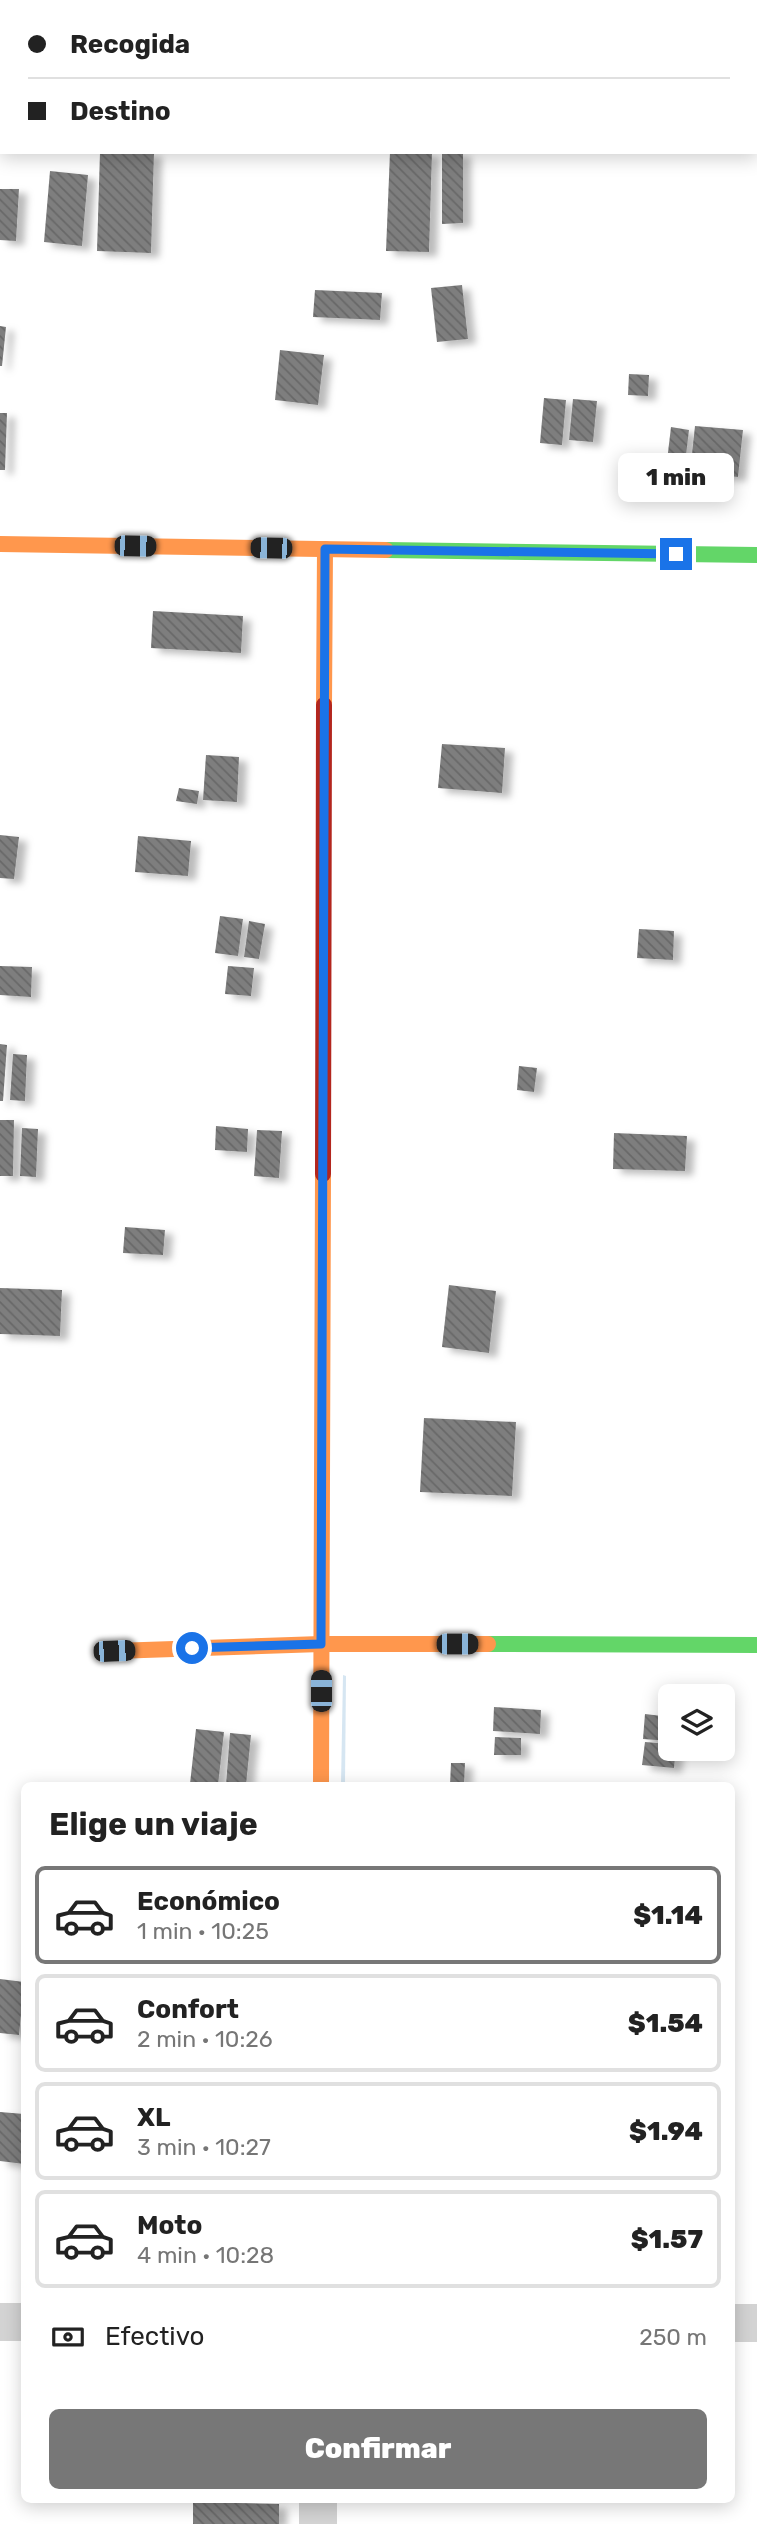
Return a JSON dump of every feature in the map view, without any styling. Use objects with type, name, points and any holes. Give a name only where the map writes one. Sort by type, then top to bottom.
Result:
[{"type":"street","points":[[0,544],[757,555]]},
{"type":"street","points":[[321,1782],[325,549]]},
{"type":"street","points":[[114,1651],[321,1644],[757,1645]]},
{"type":"street","points":[[0,2322],[21,2322]]},
{"type":"street","points":[[735,2323],[757,2323]]},
{"type":"street","points":[[318,2503],[318,2524]]},
{"type":"water","points":[[343,1675],[346,1676],[345,1782],[341,1782]]},
{"type":"building","points":[[100,154],[154,154],[151,253],[97,251]]},
{"type":"building","points":[[390,154],[432,154],[429,252],[386,251]]},
{"type":"building","points":[[442,154],[463,154],[463,223],[442,224]]},
{"type":"building","points":[[50,171],[88,175],[82,246],[44,242]]},
{"type":"building","points":[[0,189],[19,189],[16,241],[0,240]]},
{"type":"building","points":[[462,285],[468,339],[437,342],[431,288]]},
{"type":"building","points":[[315,290],[382,293],[380,320],[313,317]]},
{"type":"building","points":[[0,326],[6,327],[2,366],[0,366]]},
{"type":"building","points":[[280,350],[324,355],[318,405],[275,400]]},
{"type":"building","points":[[629,374],[649,375],[648,396],[628,395]]},
{"type":"building","points":[[544,398],[566,400],[562,445],[540,443]]},
{"type":"building","points":[[573,399],[597,401],[593,442],[569,440]]},
{"type":"building","points":[[0,413],[7,413],[5,470],[0,470]]},
{"type":"building","points":[[695,426],[743,430],[738,477],[690,472]]},
{"type":"building","points":[[671,427],[689,430],[685,464],[667,461]]},
{"type":"building","points":[[153,611],[243,616],[241,653],[151,648]]},
{"type":"building","points":[[442,744],[505,748],[502,793],[438,788]]},
{"type":"building","points":[[206,755],[239,757],[237,802],[203,800]]},
{"type":"building","points":[[179,788],[199,791],[197,804],[176,801]]},
{"type":"building","points":[[0,835],[19,837],[14,879],[0,878]]},
{"type":"building","points":[[138,836],[191,841],[188,876],[135,872]]},
{"type":"building","points":[[220,916],[243,919],[238,956],[215,953]]},
{"type":"building","points":[[249,921],[265,924],[259,959],[244,957]]},
{"type":"building","points":[[639,929],[674,931],[673,960],[637,958]]},
{"type":"building","points":[[0,966],[32,967],[31,997],[0,995]]},
{"type":"building","points":[[228,966],[254,968],[251,996],[225,994]]},
{"type":"building","points":[[0,1044],[7,1045],[3,1101],[0,1101]]},
{"type":"building","points":[[13,1054],[27,1055],[25,1101],[10,1100]]},
{"type":"building","points":[[519,1066],[537,1068],[534,1092],[517,1090]]},
{"type":"building","points":[[0,1120],[14,1120],[13,1176],[0,1176]]},
{"type":"building","points":[[216,1126],[248,1129],[247,1152],[215,1150]]},
{"type":"building","points":[[22,1128],[38,1129],[36,1177],[20,1176]]},
{"type":"building","points":[[257,1130],[282,1131],[279,1178],[254,1176]]},
{"type":"building","points":[[614,1133],[687,1136],[685,1171],[613,1169]]},
{"type":"building","points":[[125,1227],[165,1230],[163,1255],[123,1253]]},
{"type":"building","points":[[449,1285],[496,1291],[489,1353],[442,1347]]},
{"type":"building","points":[[0,1288],[62,1290],[60,1336],[0,1334]]},
{"type":"building","points":[[424,1418],[516,1422],[512,1496],[420,1492]]},
{"type":"building","points":[[494,1707],[541,1710],[540,1734],[493,1731]]},
{"type":"building","points":[[645,1714],[658,1716],[658,1740],[643,1739]]},
{"type":"building","points":[[196,1729],[224,1732],[218,1782],[190,1782]]},
{"type":"building","points":[[230,1733],[251,1735],[246,1782],[226,1782]]},
{"type":"building","points":[[495,1737],[521,1738],[521,1755],[494,1755]]},
{"type":"building","points":[[645,1742],[658,1743],[658,1761],[675,1761],[674,1768],[642,1765]]},
{"type":"building","points":[[451,1763],[465,1763],[464,1782],[450,1782]]},
{"type":"building","points":[[0,1979],[21,1982],[19,2035],[0,2033]]},
{"type":"building","points":[[0,2112],[21,2114],[21,2164],[0,2161]]},
{"type":"building","points":[[193,2503],[279,2504],[279,2524],[193,2524]]},
{"type":"traffic: fast","points":[[386,550],[757,555]]},
{"type":"traffic: fast","points":[[488,1644],[757,1645]]},
{"type":"traffic: slow","points":[[0,544],[386,550]]},
{"type":"traffic: slow","points":[[324,705],[325,549]]},
{"type":"traffic: slow","points":[[321,1782],[323,1174]]},
{"type":"traffic: slow","points":[[114,1651],[321,1644],[488,1644]]},
{"type":"traffic: jam","points":[[323,1174],[324,705]]},
{"type":"route","points":[[192,1648],[321,1644],[325,549],[676,554]]}]
